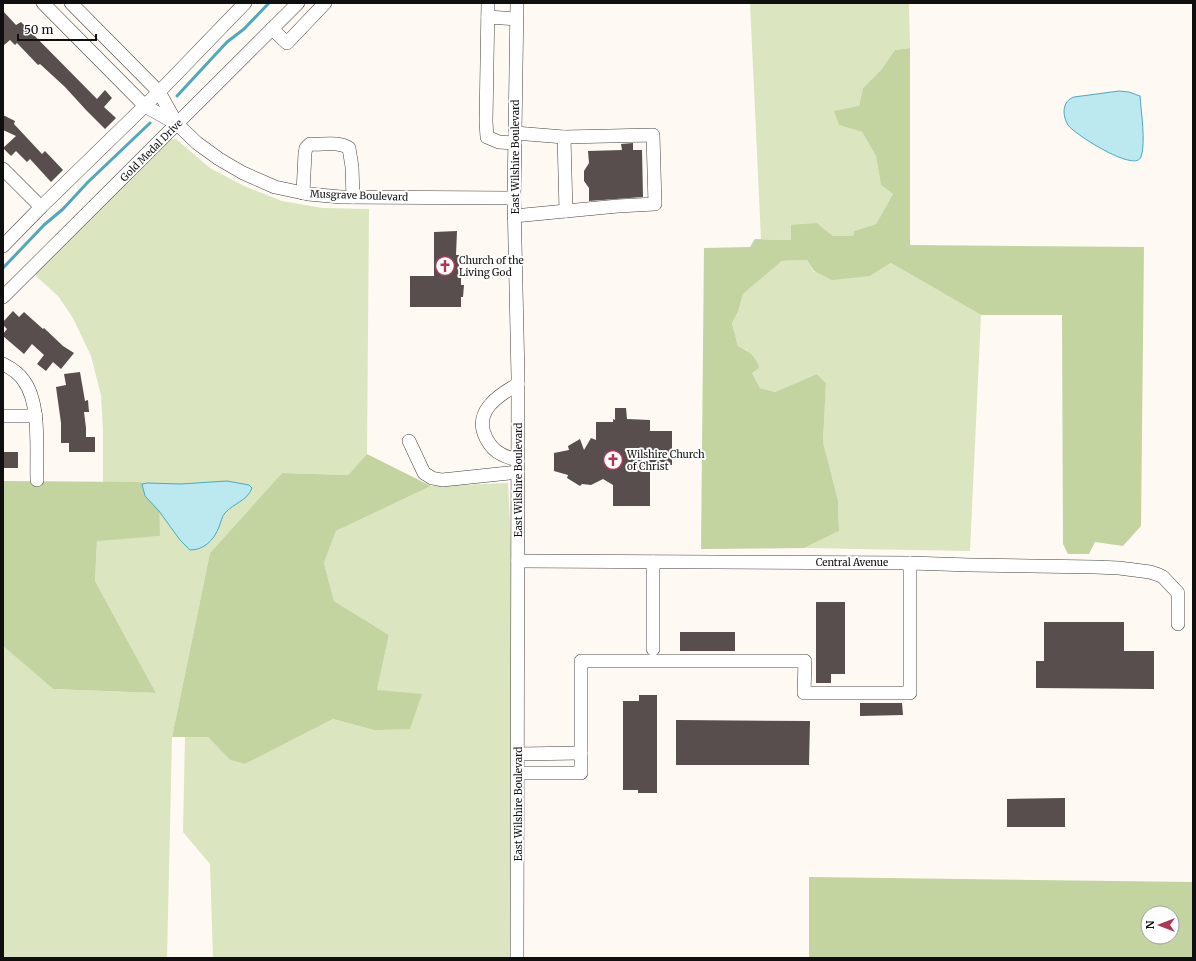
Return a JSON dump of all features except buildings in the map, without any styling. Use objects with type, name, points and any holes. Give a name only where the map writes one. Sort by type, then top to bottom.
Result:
[{"type":"street","name":"Musgrave Boulevard","points":[[43,3],[145,106],[177,124],[197,143],[219,159],[243,173],[275,187],[303,193],[353,197],[514,198]]},
{"type":"street","name":"Musgrave Boulevard","points":[[70,3],[159,92],[177,124]]},
{"type":"street","points":[[3,246],[159,92],[245,3]]},
{"type":"street","name":"Gold Medal Drive","points":[[3,297],[298,3]]},
{"type":"street","points":[[272,29],[287,43],[325,3]]},
{"type":"street","points":[[488,3],[487,137],[499,142],[515,138],[653,135],[655,204],[514,216]]},
{"type":"street","name":"East Wilshire Boulevard","points":[[517,3],[514,198],[518,384],[517,958]]},
{"type":"street","points":[[488,17],[516,19]]},
{"type":"street","points":[[564,137],[566,211]]},
{"type":"street","points":[[303,193],[306,148],[310,144],[334,144],[345,145],[349,148],[352,167],[353,197]]},
{"type":"street","points":[[3,169],[41,207]]},
{"type":"street","points":[[3,364],[14,370],[24,380],[30,391],[36,416],[37,480]]},
{"type":"street","points":[[518,384],[502,393],[484,413],[483,433],[488,443],[500,454],[518,466]]},
{"type":"street","points":[[3,416],[36,416]]},
{"type":"street","points":[[409,441],[424,473],[432,478],[442,480],[518,466]]},
{"type":"street","name":"Central Avenue","points":[[518,561],[910,563],[1119,568],[1150,572],[1163,577],[1178,593],[1178,624]]},
{"type":"street","points":[[653,562],[653,649]]},
{"type":"street","points":[[518,773],[581,773],[581,661],[805,661],[804,693],[910,693],[910,563]]},
{"type":"street","points":[[518,754],[581,753]]},
{"type":"green space","points":[[750,3],[909,3],[910,48],[895,50],[881,70],[863,88],[859,106],[839,125],[862,132],[876,156],[881,185],[893,194],[876,224],[854,231],[853,236],[833,236],[817,223],[791,240],[761,239]]},
{"type":"green space","points":[[910,48],[910,245],[1144,247],[1141,526],[1123,546],[1095,542],[1089,554],[1068,554],[1063,544],[1062,315],[981,315],[891,263],[870,276],[832,280],[814,271],[807,260],[782,261],[743,294],[738,312],[732,323],[738,346],[752,355],[758,364],[759,368],[752,373],[760,388],[775,392],[817,374],[826,383],[823,442],[838,500],[839,531],[804,548],[701,549],[704,248],[750,247],[755,239],[791,240],[791,225],[817,223],[833,236],[853,236],[854,231],[876,224],[893,194],[881,185],[876,156],[862,132],[839,125],[834,111],[859,106],[863,88],[881,70],[895,50]]},
{"type":"green space","points":[[176,139],[210,168],[244,186],[282,201],[322,208],[369,209],[367,454],[348,475],[282,473],[210,553],[172,737],[167,958],[3,958],[3,646],[53,689],[156,693],[95,581],[97,540],[160,536],[141,482],[103,482],[101,395],[91,356],[73,318],[58,296],[37,277],[35,273],[167,140]]},
{"type":"green space","points":[[807,260],[814,272],[870,276],[891,263],[981,315],[970,551],[804,548],[839,531],[838,500],[823,442],[826,383],[817,374],[775,392],[760,388],[752,373],[747,350],[738,346],[732,323],[738,312],[743,294],[782,261]]},
{"type":"green space","points":[[367,454],[431,486],[336,531],[324,563],[334,601],[389,635],[377,690],[422,694],[410,729],[374,730],[333,719],[245,764],[230,760],[208,737],[172,737],[210,553],[282,473],[348,475]]},
{"type":"green space","points":[[3,481],[141,482],[159,499],[160,536],[97,541],[95,581],[156,693],[53,689],[3,646]]},
{"type":"green space","points":[[508,483],[512,562],[511,958],[213,958],[210,864],[183,832],[185,737],[208,737],[230,760],[245,764],[333,719],[374,730],[377,690],[389,635],[334,601],[324,563],[336,531],[431,486]]},
{"type":"green space","points":[[809,877],[1193,882],[1193,958],[809,958]]},
{"type":"water","points":[[1119,91],[1129,92],[1140,96],[1143,144],[1141,157],[1136,161],[1117,156],[1081,136],[1068,125],[1064,113],[1065,105],[1074,97]]},
{"type":"water","points":[[227,481],[249,485],[252,488],[244,499],[224,514],[217,532],[211,540],[204,546],[195,550],[190,550],[180,540],[159,511],[145,496],[142,484],[181,484]]},
{"type":"waterway","points":[[177,96],[227,42],[244,29],[269,3]]},
{"type":"waterway","points":[[3,268],[44,225],[63,209],[88,182],[150,123]]},
{"type":"place","name":"Church of the Living God","points":[[445,266]]},
{"type":"place","name":"Wilshire Church of Christ","points":[[613,460]]}]
